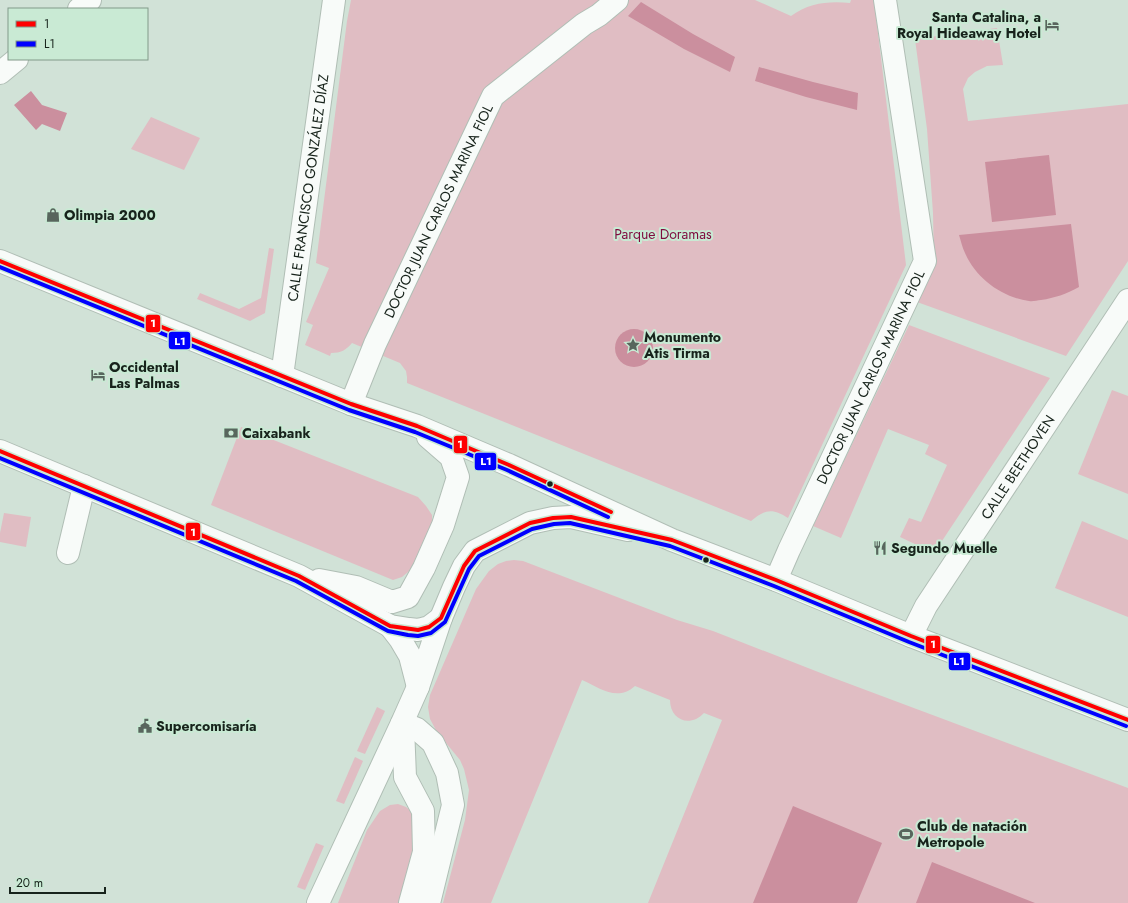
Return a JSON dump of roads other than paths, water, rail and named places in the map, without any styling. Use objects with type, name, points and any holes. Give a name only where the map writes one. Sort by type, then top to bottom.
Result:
[{"type":"street","points":[[80,8],[90,0]]},
{"type":"street","name":"CALLE FRANCISCO GONZÁLEZ DÍAZ","points":[[282,376],[334,0]]},
{"type":"street","name":"DOCTOR JUAN CARLOS MARINA FIOL","points":[[351,404],[375,344],[493,96],[584,24],[599,15],[617,0]]},
{"type":"street","name":"DOCTOR JUAN CARLOS MARINA FIOL","points":[[776,580],[925,261],[886,0]]},
{"type":"street","points":[[0,73],[16,60]]},
{"type":"street","points":[[0,261],[351,404],[417,426],[509,465],[672,540],[776,580],[911,636],[1128,720]]},
{"type":"street","name":"CALLE BEETHOVEN","points":[[911,636],[926,606],[1128,300]]},
{"type":"street","points":[[299,576],[356,587],[392,602],[408,598],[424,568],[443,525],[458,477],[451,457],[417,426]]},
{"type":"street","points":[[0,451],[299,576],[390,626],[408,630],[418,630],[429,626],[441,618]]},
{"type":"street","points":[[68,554],[84,486]]},
{"type":"street","points":[[318,903],[402,723],[418,686],[441,618],[464,566],[475,551],[530,522],[553,518],[571,517],[672,540]]},
{"type":"street","points":[[390,626],[410,656],[418,686]]},
{"type":"street","points":[[402,723],[405,777],[423,811],[424,852],[410,903]]},
{"type":"street","points":[[402,723],[417,729],[433,743],[447,773],[453,805],[428,903]]},
{"type":"place","name":"Santa Catalina, a Royal Hideaway Hotel","points":[[1052,25]]},
{"type":"place","name":"Olimpia 2000","points":[[53,215]]},
{"type":"place","name":"Monumento Atis Tirma","points":[[633,345]]},
{"type":"place","name":"Occidental Las Palmas","points":[[98,375]]},
{"type":"place","name":"Caixabank","points":[[231,433]]},
{"type":"place","name":"Segundo Muelle","points":[[880,548]]},
{"type":"place","name":"Supercomisaría","points":[[145,726]]},
{"type":"place","name":"Club de natación Metropole","points":[[906,834]]},
{"type":"park label","name":"Parque Doramas","points":[[663,234]]}]
